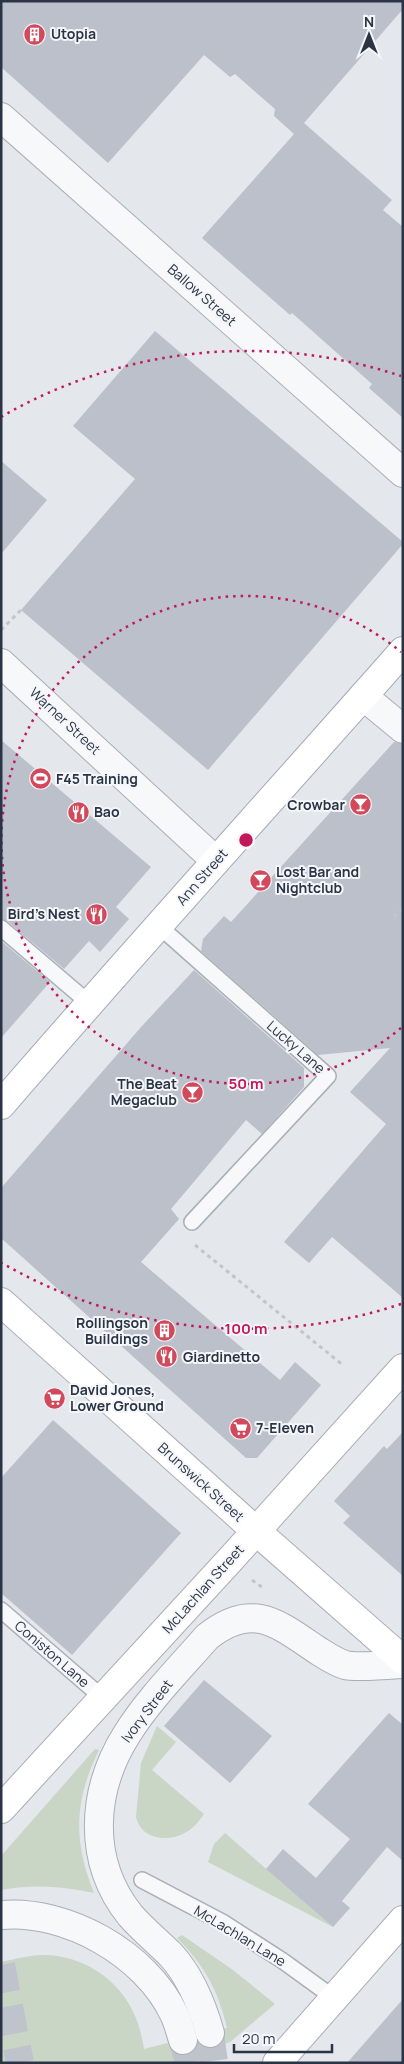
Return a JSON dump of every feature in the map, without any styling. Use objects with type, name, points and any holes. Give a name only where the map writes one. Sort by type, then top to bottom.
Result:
[{"type":"main road","name":"Ann Street","points":[[1,1105],[89,1003],[403,651]]},
{"type":"main road","name":"Brunswick Street","points":[[1,1302],[403,1660]]},
{"type":"main road","name":"McLachlan Street","points":[[1,1809],[403,1368]]},
{"type":"main road","points":[[277,2063],[403,1920]]},
{"type":"street","name":"Ballow Street","points":[[1,118],[403,473]]},
{"type":"street","name":"Warner Street","points":[[5,673],[216,861]]},
{"type":"street","points":[[363,696],[403,728]]},
{"type":"street","name":"Ivory Street","points":[[210,2033],[199,2001],[186,1976],[173,1957],[132,1918],[120,1902],[110,1885],[103,1864],[98,1842],[105,1784],[115,1757],[127,1734],[143,1712],[207,1637],[220,1627],[234,1621],[250,1618],[280,1625],[327,1656],[345,1665],[403,1664]]},
{"type":"street","points":[[1,1915],[33,1915],[53,1919],[99,1938],[121,1953],[144,1974],[159,1992],[174,2014],[183,2040]]},
{"type":"lane","name":"Lucky Lane","points":[[159,926],[328,1076],[192,1222]]},
{"type":"lane","points":[[1,928],[89,1003]]},
{"type":"lane","name":"Coniston Lane","points":[[1,1610],[104,1698]]},
{"type":"lane","name":"McLachlan Lane","points":[[142,1880],[224,1923],[283,1961],[334,1998]]},
{"type":"path","points":[[1,630],[21,610]]},
{"type":"path","points":[[394,917],[403,908]]},
{"type":"path","points":[[192,1222],[183,1236],[344,1366]]},
{"type":"path","points":[[250,1578],[266,1590]]},
{"type":"green space","points":[[157,1726],[176,1742],[152,1770],[204,1814],[191,1829],[176,1837],[159,1838],[151,1835],[139,1825],[136,1817],[141,1763]]},
{"type":"green space","points":[[95,1749],[99,1750],[85,1787],[79,1821],[82,1856],[94,1893],[48,1887],[1,1890],[1,1856]]},
{"type":"green space","points":[[225,1833],[333,1927],[208,1862],[214,1844]]},
{"type":"green space","points":[[182,1935],[233,1970],[275,2004],[230,2042],[218,2046],[203,2063],[1,2063],[1,1962],[27,1956],[58,1956],[72,1959],[110,1980],[120,1991],[135,2016],[140,2028],[144,2049],[227,2028],[215,1990],[209,1979],[187,1948],[177,1938]]},
{"type":"building","points":[[1,1],[403,1],[403,9],[304,123],[392,200],[383,210],[403,227],[403,418],[369,388],[372,384],[292,313],[290,315],[202,238],[294,134],[274,116],[275,109],[235,74],[230,77],[204,55],[108,163],[1,67]]},
{"type":"building","points":[[155,331],[403,542],[208,770],[21,610],[135,479],[73,426]]},
{"type":"building","points":[[1,461],[47,500],[1,554]]},
{"type":"building","points":[[1,740],[151,867],[116,907],[129,919],[100,952],[89,941],[64,969],[7,921],[1,919]]},
{"type":"building","points":[[394,742],[403,744],[403,1298],[332,1237],[309,1263],[284,1242],[386,1124],[350,1092],[390,1048],[318,1055],[201,951],[203,939],[224,916],[231,922]]},
{"type":"building","points":[[1,941],[50,982],[1,1038]]},
{"type":"building","points":[[194,970],[304,1068],[304,1087],[262,1134],[246,1120],[171,1209],[179,1219],[141,1262],[280,1380],[295,1362],[321,1385],[257,1458],[246,1458],[1,1238],[1,1188],[142,1026]]},
{"type":"building","points":[[53,1420],[181,1533],[72,1655],[1,1593],[1,1478]]},
{"type":"building","points":[[403,1432],[403,1576],[343,1523],[350,1516],[334,1501],[384,1446],[387,1449]]},
{"type":"building","points":[[204,1680],[272,1736],[230,1783],[164,1726]]},
{"type":"building","points":[[389,1713],[403,1725],[403,1861],[387,1847],[342,1901],[350,1908],[333,1927],[266,1869],[283,1849],[316,1878],[350,1839],[308,1804]]},
{"type":"building","points":[[403,1999],[403,2063],[347,2063]]},
{"type":"tunnel","points":[[1,1965],[20,2063]]},
{"type":"tunnel","points":[[210,2033],[214,2063]]},
{"type":"tunnel","points":[[183,2040],[189,2063]]},
{"type":"place","name":"Utopia","points":[[35,34]]},
{"type":"place","name":"F45 Training","points":[[40,779]]},
{"type":"place","name":"Crowbar","points":[[361,805]]},
{"type":"place","name":"Bao","points":[[78,812]]},
{"type":"place","name":"Lost Bar and Nightclub","points":[[260,880]]},
{"type":"place","name":"Bird's Nest","points":[[96,914]]},
{"type":"place","name":"The Beat Megaclub","points":[[193,1092]]},
{"type":"place","name":"Rollingson Buildings","points":[[164,1331]]},
{"type":"place","name":"Giardinetto","points":[[167,1357]]},
{"type":"place","name":"David Jones, Lower Ground","points":[[54,1398]]},
{"type":"place","name":"7-Eleven","points":[[240,1428]]}]
